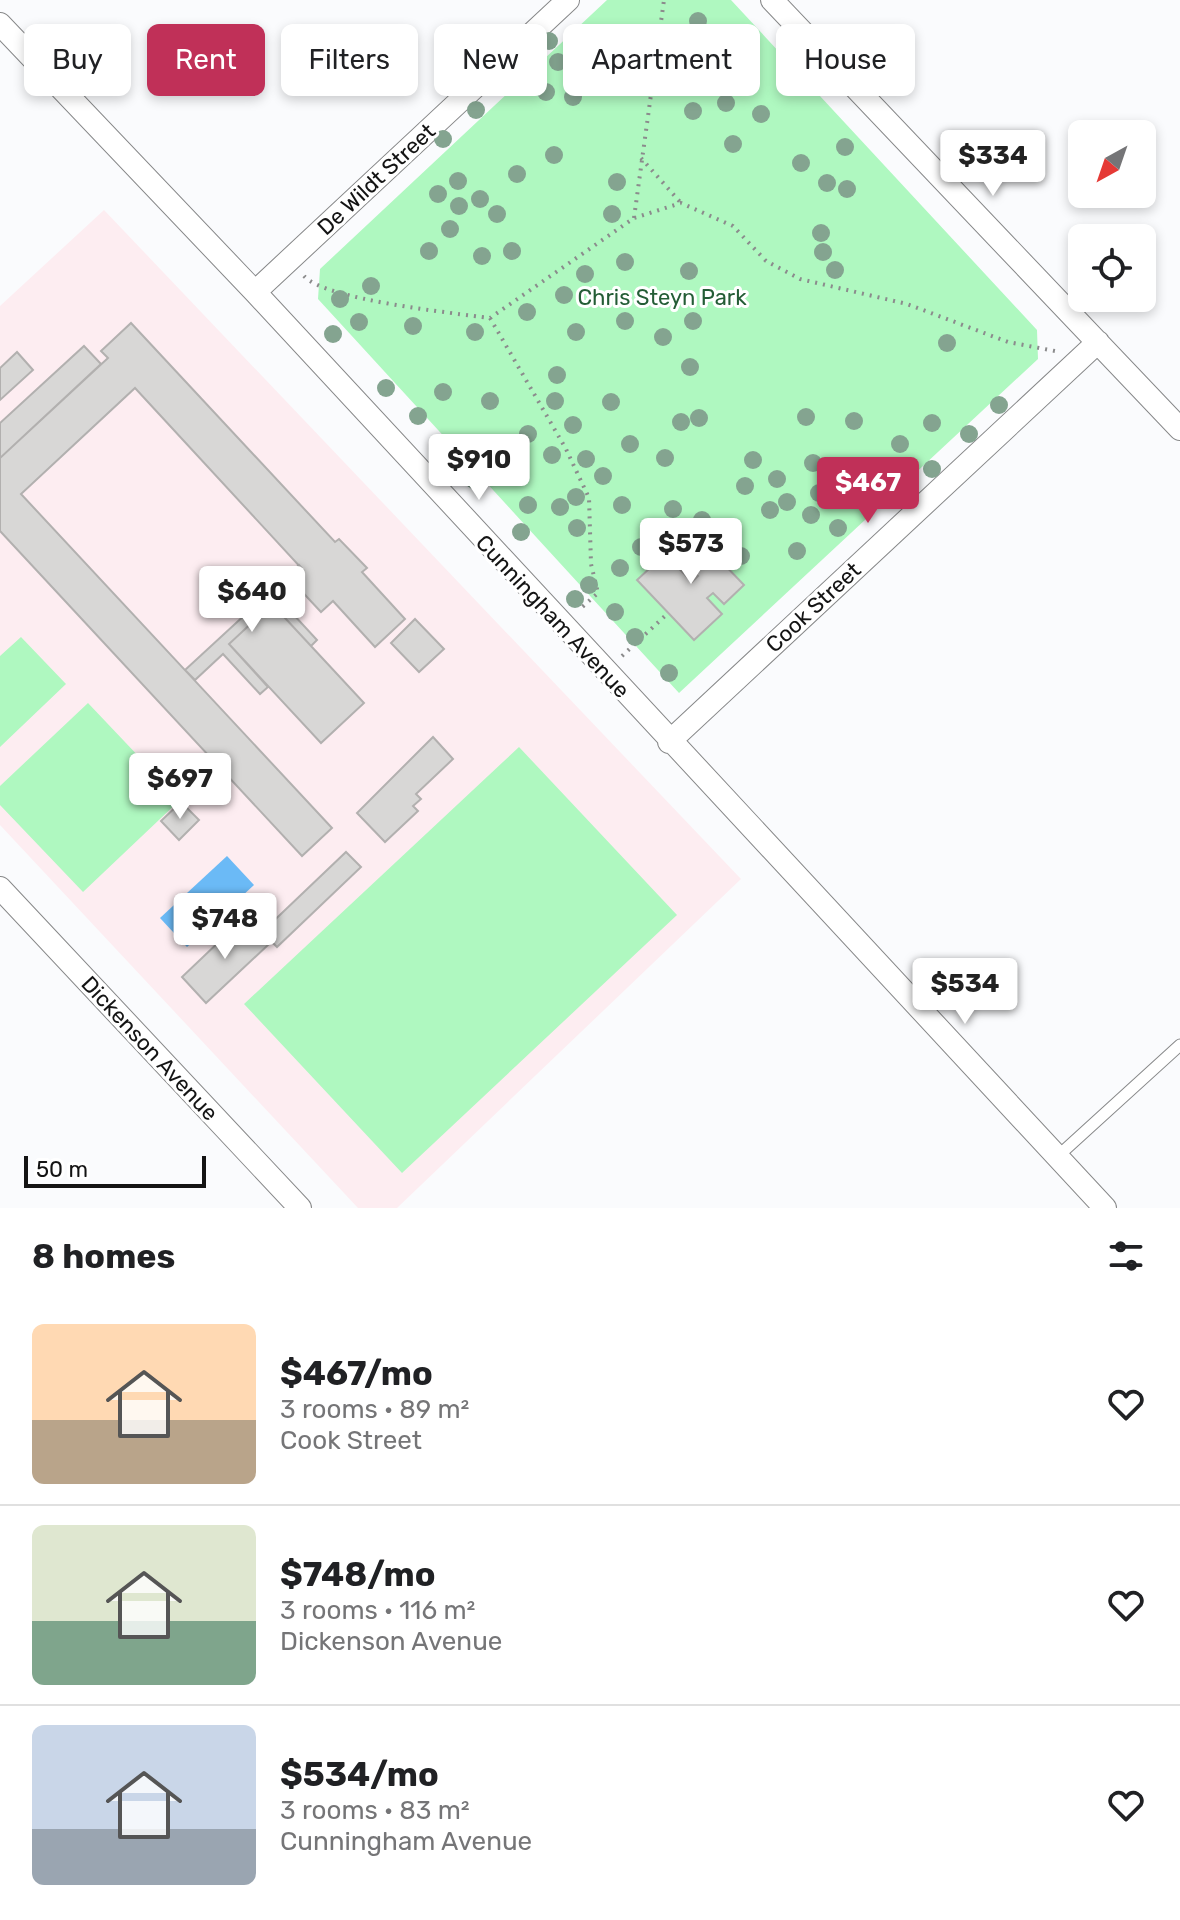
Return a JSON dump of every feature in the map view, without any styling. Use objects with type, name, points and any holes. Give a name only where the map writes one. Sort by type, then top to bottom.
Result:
[{"type":"street","name":"De Wildt Street","points":[[255,292],[568,0]]},
{"type":"street","points":[[772,0],[1180,429]]},
{"type":"street","name":"Cunningham Avenue","points":[[0,24],[255,292],[669,742],[1105,1208]]},
{"type":"street","name":"Cook Street","points":[[669,742],[1098,342]]},
{"type":"street","name":"Dickenson Avenue","points":[[0,888],[300,1208]]},
{"type":"lane","points":[[1057,1157],[1180,1045]]},
{"type":"path","points":[[634,218],[664,0]]},
{"type":"path","points":[[641,158],[681,203],[733,226],[766,261],[800,279],[907,304],[1008,342],[1054,350],[1071,367]]},
{"type":"path","points":[[320,286],[388,304],[490,318],[634,218],[681,203]]},
{"type":"path","points":[[490,318],[566,449],[589,498],[591,564],[598,593],[571,617]]},
{"type":"path","points":[[633,645],[666,615]]},
{"type":"shaded area","points":[[104,210],[741,879],[397,1208],[358,1208],[0,825],[0,306]]},
{"type":"green space","name":"Chris Steyn Park","points":[[607,0],[731,0],[753,24],[581,24]]},
{"type":"green space","name":"Chris Steyn Park","points":[[760,31],[776,49],[776,96],[820,96],[1037,330],[1038,359],[679,693],[318,299],[320,269],[505,96],[547,96],[547,56],[563,41],[563,96],[760,96]]},
{"type":"green space","points":[[21,637],[66,684],[0,747],[0,656]]},
{"type":"green space","points":[[88,703],[180,800],[83,892],[0,805],[0,786]]},
{"type":"green space","points":[[519,747],[677,915],[402,1173],[244,1004]]},
{"type":"water","points":[[227,856],[254,885],[187,947],[160,918]]},
{"type":"building","points":[[131,323],[335,542],[339,539],[367,568],[362,572],[405,619],[375,647],[333,601],[321,612],[293,582],[304,571],[135,388],[21,494],[332,828],[302,856],[0,531],[0,458],[108,358],[101,351]]},
{"type":"building","points":[[84,346],[101,364],[0,458],[0,423]]},
{"type":"building","points":[[17,352],[33,370],[0,400],[0,368]]},
{"type":"building","points":[[692,531],[744,585],[724,604],[713,593],[707,598],[722,614],[694,640],[637,580],[665,554],[692,582],[698,576],[673,550]]},
{"type":"building","points":[[675,552],[698,576],[692,582],[669,558]]},
{"type":"building","points":[[299,565],[304,571],[293,582],[296,585],[280,600],[317,640],[311,646],[272,604],[229,644],[268,687],[260,694],[223,654],[195,680],[185,670]]},
{"type":"building","points":[[272,604],[364,703],[321,743],[229,644]]},
{"type":"building","points":[[415,619],[444,649],[419,672],[391,643]]},
{"type":"building","points":[[433,737],[453,759],[416,794],[421,799],[413,806],[418,811],[385,842],[357,813]]},
{"type":"building","points":[[181,802],[199,820],[179,840],[161,821]]},
{"type":"building","points":[[346,852],[361,867],[277,947],[262,932]]},
{"type":"building","points":[[243,919],[268,945],[206,1003],[182,977]]}]
